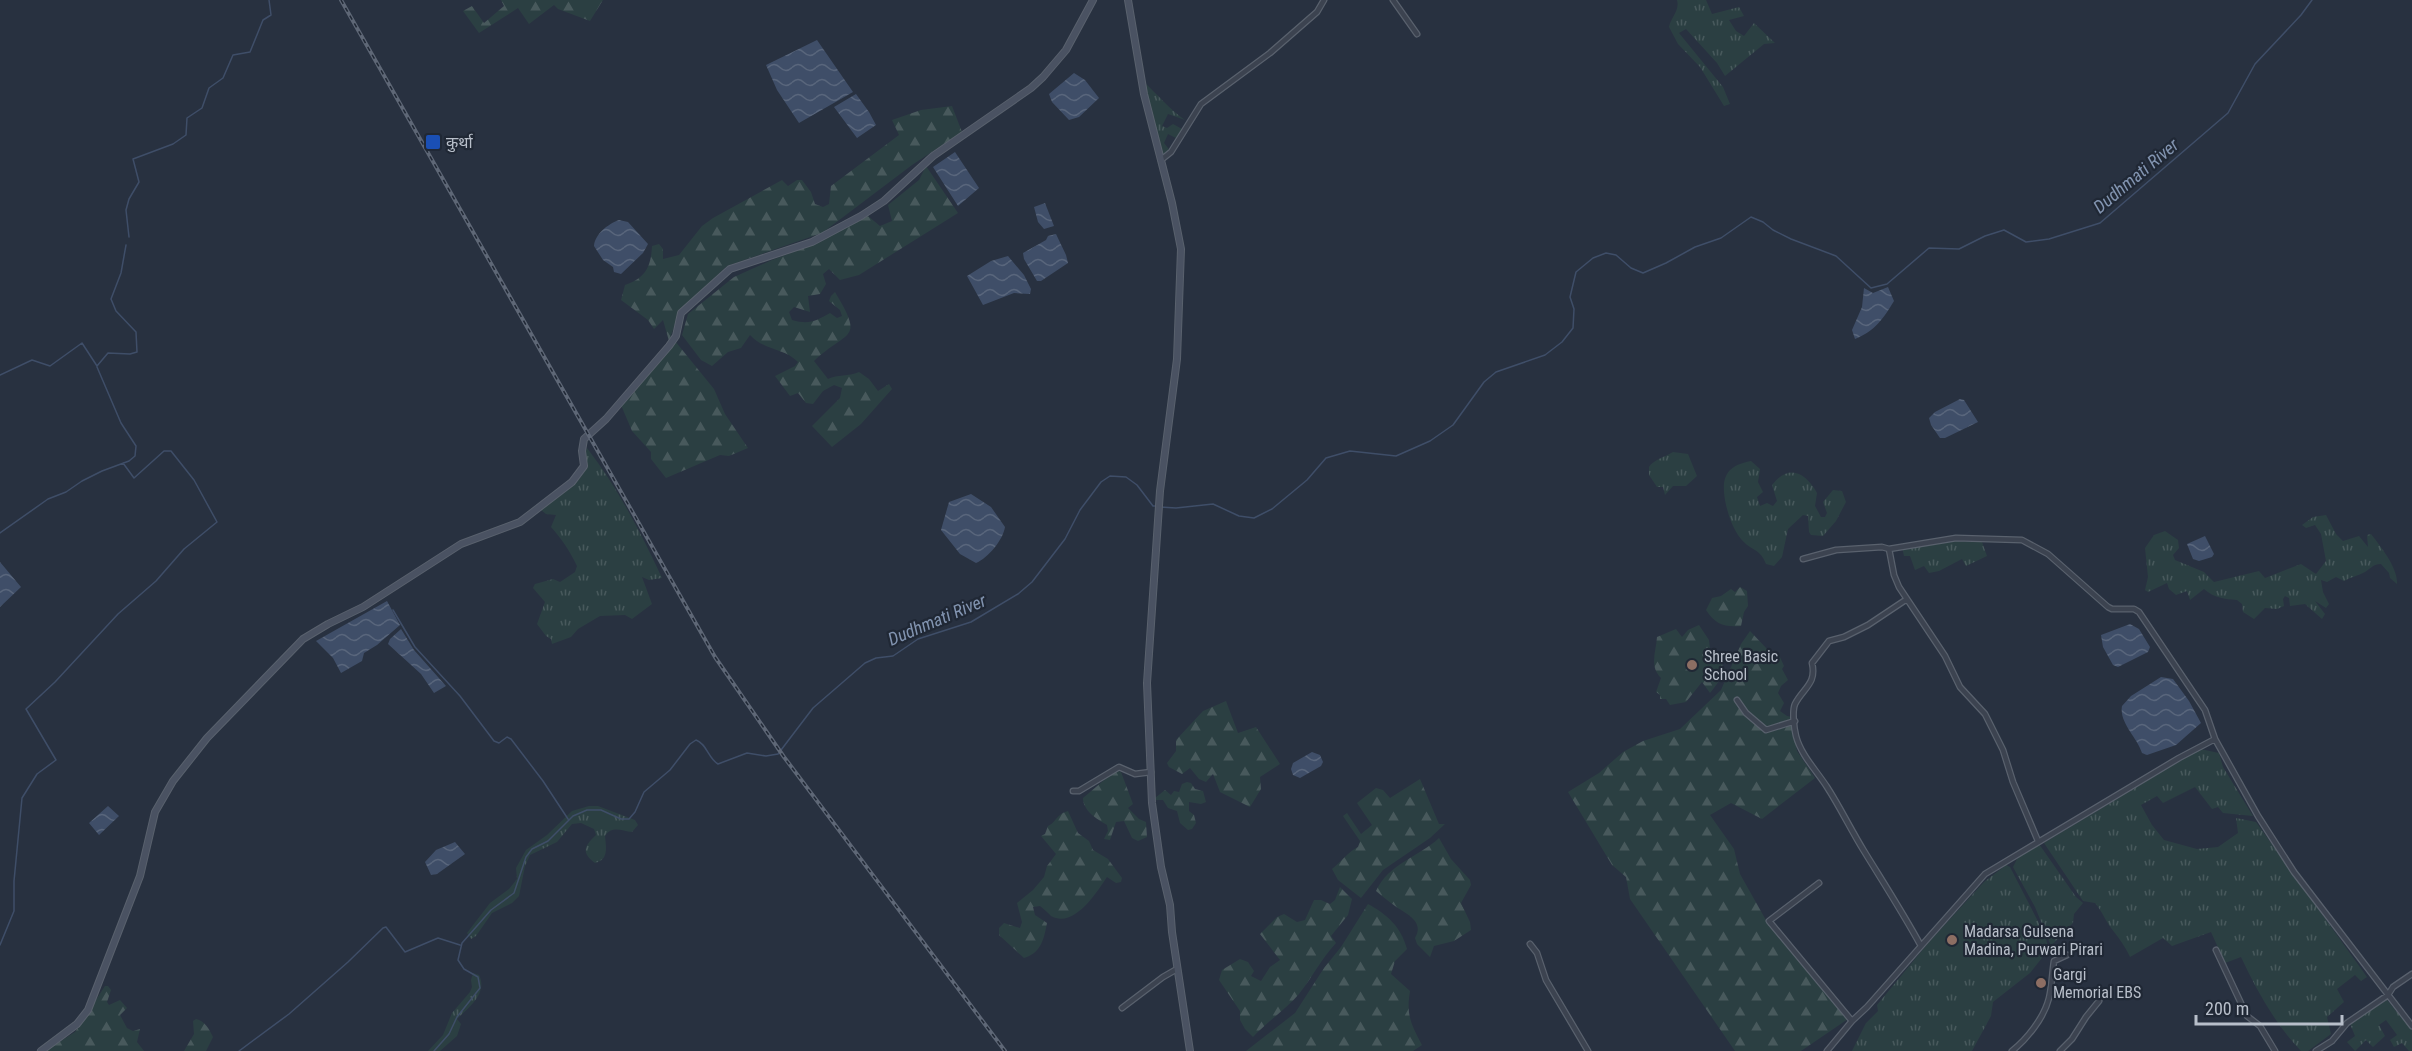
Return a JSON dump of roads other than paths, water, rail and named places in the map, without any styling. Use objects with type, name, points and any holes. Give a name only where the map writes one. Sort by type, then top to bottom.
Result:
[{"type":"street","points":[[41,1051],[77,1024],[84,1017],[94,998],[140,876],[152,820],[161,799],[191,756],[295,647],[328,624],[355,612],[453,549],[520,522],[559,494],[584,466],[582,451],[584,439],[606,419],[669,346],[676,336],[681,313],[688,306],[730,268],[812,242],[884,201],[933,156],[1015,100],[1043,77],[1066,50],[1093,0]]},
{"type":"street","points":[[1128,0],[1144,94],[1181,249],[1176,371],[1160,491],[1147,683],[1152,803],[1161,867],[1170,904],[1177,969],[1190,1051]]},
{"type":"street","points":[[1161,160],[1171,152],[1201,104],[1223,85],[1270,53],[1317,12],[1324,0]]},
{"type":"street","points":[[1393,0],[1417,33]]},
{"type":"street","points":[[1803,559],[1836,550],[1882,547],[1889,549],[1956,538],[2014,539],[2035,546],[2072,574],[2108,607],[2137,611],[2205,710],[2215,739],[2258,816],[2294,872],[2412,1026]]},
{"type":"street","points":[[1889,549],[1896,580],[1907,599],[1945,656],[1960,687],[1985,714],[2003,750],[2013,782],[2038,841]]},
{"type":"street","points":[[1907,599],[1879,619],[1844,637],[1829,641],[1823,646],[1812,663],[1814,669],[1810,684],[1794,705],[1796,734],[1805,757],[1827,787],[1903,912],[1920,946]]},
{"type":"street","points":[[1737,700],[1746,713],[1766,730],[1795,721]]},
{"type":"street","points":[[1827,1051],[1985,874],[2038,841],[2094,811],[2179,758],[2215,739]]},
{"type":"street","points":[[1073,791],[1079,791],[1119,767],[1135,774],[1151,772]]},
{"type":"street","points":[[1819,883],[1769,921],[1852,1021]]},
{"type":"street","points":[[1530,944],[1537,952],[1546,980],[1588,1051]]},
{"type":"street","points":[[2216,950],[2247,1016],[2260,1026],[2275,1051]]},
{"type":"street","points":[[2012,1051],[2022,1043],[2044,1010],[2049,998],[2054,961],[2067,955]]},
{"type":"street","points":[[1122,1008],[1177,969]]},
{"type":"street","points":[[2316,1051],[2335,1038],[2341,1028],[2356,1016],[2388,995],[2398,982],[2412,974]]},
{"type":"street","points":[[2060,1051],[2072,1039],[2099,1000]]},
{"type":"water","points":[[817,40],[853,92],[799,123],[777,90],[766,65]]},
{"type":"water","points":[[1074,73],[1085,80],[1099,98],[1079,117],[1069,120],[1052,102],[1049,94]]},
{"type":"water","points":[[856,94],[876,125],[857,138],[834,107]]},
{"type":"water","points":[[955,152],[979,188],[958,206],[933,167]]},
{"type":"water","points":[[1045,203],[1054,226],[1044,229],[1038,222],[1034,207]]},
{"type":"water","points":[[619,220],[628,222],[648,244],[643,253],[621,274],[614,272],[613,267],[603,260],[594,246],[603,230]]},
{"type":"water","points":[[1056,234],[1068,263],[1041,281],[1037,281],[1023,253],[1046,240],[1048,236]]},
{"type":"water","points":[[1008,256],[1024,275],[1031,289],[1030,294],[1014,293],[983,305],[967,276],[991,261]]},
{"type":"water","points":[[1888,287],[1894,301],[1873,328],[1855,339],[1852,330],[1862,307],[1864,288],[1873,293]]},
{"type":"water","points":[[1960,399],[1964,400],[1978,422],[1945,438],[1940,438],[1929,418],[1935,412]]},
{"type":"water","points":[[971,494],[991,507],[1005,527],[994,548],[976,563],[960,554],[941,530],[949,502]]},
{"type":"water","points":[[2205,536],[2214,554],[2212,557],[2199,561],[2193,559],[2187,544]]},
{"type":"water","points":[[0,562],[21,587],[0,607]]},
{"type":"water","points":[[387,601],[400,625],[364,653],[362,661],[341,673],[333,658],[316,641]]},
{"type":"water","points":[[2130,624],[2139,629],[2150,647],[2148,652],[2118,667],[2113,665],[2103,647],[2101,635]]},
{"type":"water","points":[[401,629],[414,650],[446,686],[434,693],[421,674],[388,644]]},
{"type":"water","points":[[2161,677],[2173,679],[2201,723],[2176,745],[2147,755],[2142,753],[2126,724],[2122,706],[2131,696]]},
{"type":"water","points":[[1312,752],[1320,755],[1323,762],[1321,766],[1300,778],[1293,775],[1291,769],[1293,763]]},
{"type":"water","points":[[108,806],[119,816],[99,835],[89,823]]},
{"type":"water","points":[[455,842],[465,854],[437,874],[431,875],[425,862],[436,850]]},
{"type":"waterway","points":[[129,237],[126,210],[129,199],[139,182],[133,159],[173,144],[186,135],[187,118],[202,108],[209,88],[223,78],[233,55],[250,52],[263,20],[271,15],[269,0]]},
{"type":"waterway","name":"Dudhmati River","points":[[1160,507],[1176,508],[1213,504],[1239,516],[1254,518],[1272,509],[1307,480],[1326,458],[1350,451],[1396,456],[1430,441],[1453,425],[1484,382],[1496,372],[1545,355],[1562,342],[1573,328],[1574,309],[1570,297],[1576,272],[1593,258],[1606,253],[1616,255],[1631,268],[1643,273],[1695,247],[1721,238],[1751,217],[1791,239],[1836,256],[1871,288],[1887,284],[1929,248],[1959,249],[1985,236],[2004,230],[2026,242],[2049,239],[2100,223],[2228,113],[2255,64],[2312,0]]},
{"type":"waterway","points":[[0,375],[32,360],[50,366],[82,343],[97,366],[108,353],[137,352],[136,332],[116,311],[111,299],[121,273],[126,245]]},
{"type":"waterway","points":[[0,533],[48,499],[66,492],[102,471],[129,461],[135,456],[136,446],[121,423],[97,367]]},
{"type":"waterway","points":[[0,945],[14,911],[14,881],[22,798],[37,774],[56,760],[26,709],[55,682],[118,614],[156,581],[184,549],[217,522],[194,480],[171,451],[164,451],[134,478],[123,463]]},
{"type":"waterway","name":"Dudhmati River","points":[[434,1051],[449,1034],[457,1017],[480,988],[478,977],[464,969],[458,960],[462,943],[491,910],[514,893],[526,857],[532,849],[548,841],[573,816],[587,810],[601,810],[621,819],[629,819],[635,812],[644,792],[670,770],[690,744],[696,740],[718,764],[747,753],[766,756],[778,754],[813,708],[865,663],[876,658],[893,656],[918,639],[971,622],[1018,594],[1032,582],[1065,539],[1080,510],[1101,482],[1110,476],[1126,477],[1137,485],[1155,506]]},
{"type":"waterway","points":[[393,610],[415,647],[460,696],[494,741],[499,743],[507,737],[511,739],[568,819]]},
{"type":"waterway","points":[[239,1051],[289,1014],[383,928],[386,927],[405,952],[438,938],[460,945]]},
{"type":"railway","points":[[341,0],[715,657],[784,757],[1005,1051]]},
{"type":"place","name":"कुर्था","points":[[433,142]]},
{"type":"place","name":"Shree Basic School","points":[[1692,665]]},
{"type":"place","name":"Madarsa Gulsena Madina, Purwari Pirari","points":[[1952,940]]},
{"type":"place","name":"Gargi Memorial EBS","points":[[2041,983]]}]
